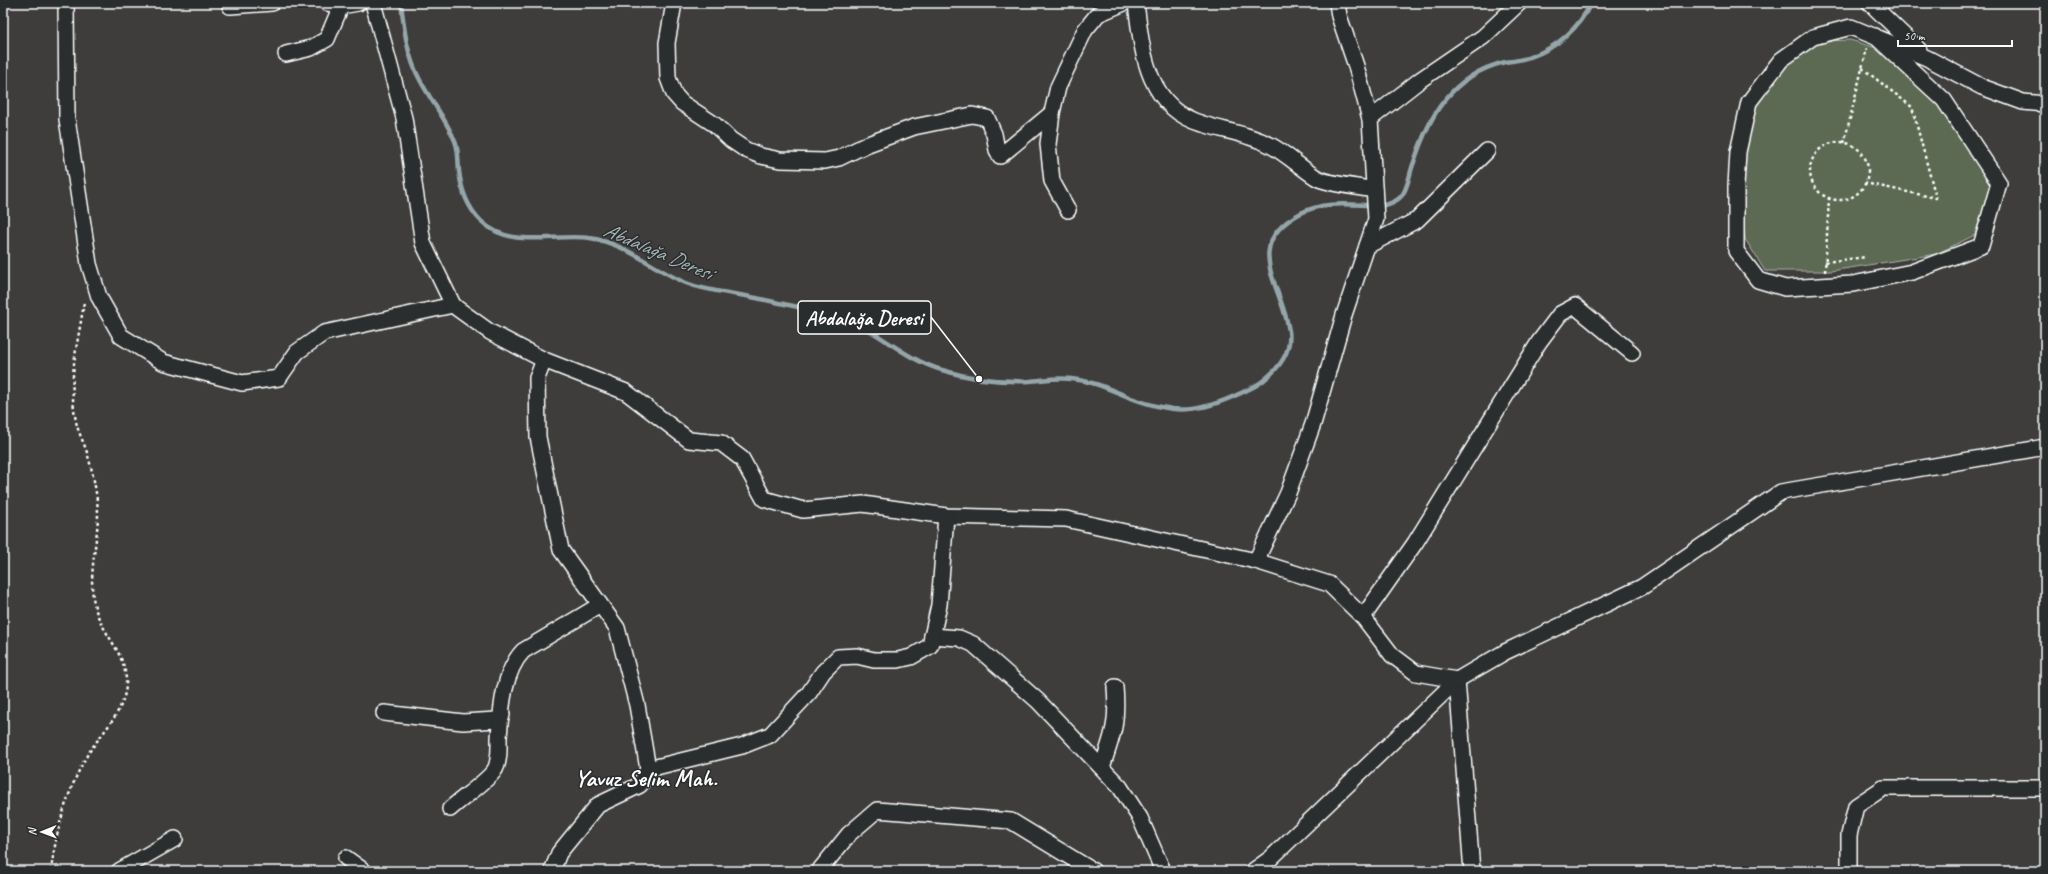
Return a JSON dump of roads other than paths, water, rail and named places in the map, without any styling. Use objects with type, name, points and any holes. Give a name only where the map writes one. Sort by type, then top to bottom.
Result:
[{"type":"street","points":[[66,3],[67,119],[89,264],[99,297],[121,336],[163,362],[242,383],[279,378],[297,352],[324,334],[453,305]]},
{"type":"street","points":[[230,6],[272,3]]},
{"type":"street","points":[[286,54],[311,48],[327,39],[334,5],[358,3]]},
{"type":"street","points":[[373,3],[404,118],[423,243],[453,305],[490,332],[544,360],[626,392],[689,440],[721,443],[742,459],[764,499],[803,510],[863,504],[946,516],[1066,519],[1256,561],[1329,584],[1363,616],[1392,655],[1416,673],[1458,680]]},
{"type":"street","points":[[674,3],[667,43],[668,78],[674,94],[682,103],[714,124],[731,140],[746,150],[761,156],[780,160],[824,161],[839,158],[868,144],[914,127],[972,114],[986,118],[994,134],[997,150],[1000,156],[1052,113]]},
{"type":"street","points":[[1068,210],[1052,181],[1048,144],[1052,113],[1058,87],[1085,30],[1098,14],[1124,3]]},
{"type":"street","points":[[1136,3],[1141,43],[1149,74],[1168,105],[1185,118],[1203,124],[1238,132],[1269,145],[1319,179],[1374,194]]},
{"type":"street","points":[[1256,561],[1288,493],[1313,424],[1344,314],[1376,219],[1370,119],[1356,66],[1339,16],[1337,3]]},
{"type":"street","points":[[1370,119],[1420,80],[1483,37],[1519,3]]},
{"type":"street","points":[[1870,3],[1928,58]]},
{"type":"street","points":[[1873,35],[1944,100],[1999,183],[1981,246],[1912,272],[1854,284],[1824,287],[1785,288],[1758,280],[1736,251],[1736,186],[1738,152],[1749,102],[1781,60],[1813,37],[1851,27],[1873,35],[1928,58],[1982,87],[2023,102],[2045,104]]},
{"type":"street","points":[[1367,246],[1417,220],[1487,151]]},
{"type":"street","points":[[1363,616],[1415,543],[1539,342],[1560,314],[1575,306],[1632,353]]},
{"type":"street","points":[[544,360],[537,378],[538,437],[561,550],[617,628],[637,705],[648,769],[640,785],[598,805],[559,853],[552,871]]},
{"type":"street","points":[[1253,871],[1271,858],[1458,680],[1505,652],[1642,586],[1781,492],[2045,447]]},
{"type":"street","points":[[648,769],[742,746],[770,734],[809,693],[823,672],[838,657],[857,656],[874,660],[898,660],[911,657],[930,646],[939,605],[946,516]]},
{"type":"street","points":[[450,809],[495,770],[498,758],[502,715],[507,684],[514,661],[523,651],[600,605]]},
{"type":"street","points":[[932,636],[959,638],[974,644],[1038,701],[1120,787],[1140,818],[1163,871]]},
{"type":"street","points":[[1458,680],[1472,871]]},
{"type":"street","points":[[1102,767],[1114,731],[1117,712],[1114,688]]},
{"type":"street","points":[[384,713],[463,722],[497,720],[502,715]]},
{"type":"street","points":[[1848,871],[1850,835],[1856,806],[1883,788],[2045,788]]},
{"type":"street","points":[[818,871],[849,834],[877,810],[1011,821],[1093,871]]},
{"type":"street","points":[[119,871],[175,839]]},
{"type":"street","points":[[346,858],[364,871]]},
{"type":"waterway","name":"Abdalağa Deresi","points":[[401,3],[405,32],[412,62],[420,80],[455,141],[458,152],[459,171],[463,191],[476,216],[493,230],[505,235],[519,238],[576,237],[603,241],[628,251],[674,277],[694,286],[836,315],[864,327],[901,351],[927,365],[953,373],[974,378],[1008,381],[1030,381],[1061,378],[1080,380],[1102,386],[1147,403],[1175,409],[1200,408],[1226,400],[1261,382],[1275,370],[1283,359],[1288,346],[1289,331],[1270,266],[1269,252],[1272,238],[1283,225],[1309,209],[1325,205],[1384,205],[1390,204],[1398,199],[1406,188],[1426,130],[1439,108],[1450,94],[1463,82],[1487,68],[1505,62],[1527,58],[1558,43],[1574,29],[1591,3]]},
{"type":"place","name":"Abdalağa Deresi","points":[[979,379]]},
{"type":"district","name":"Yavuz Selim Mah.","points":[[646,778]]}]
